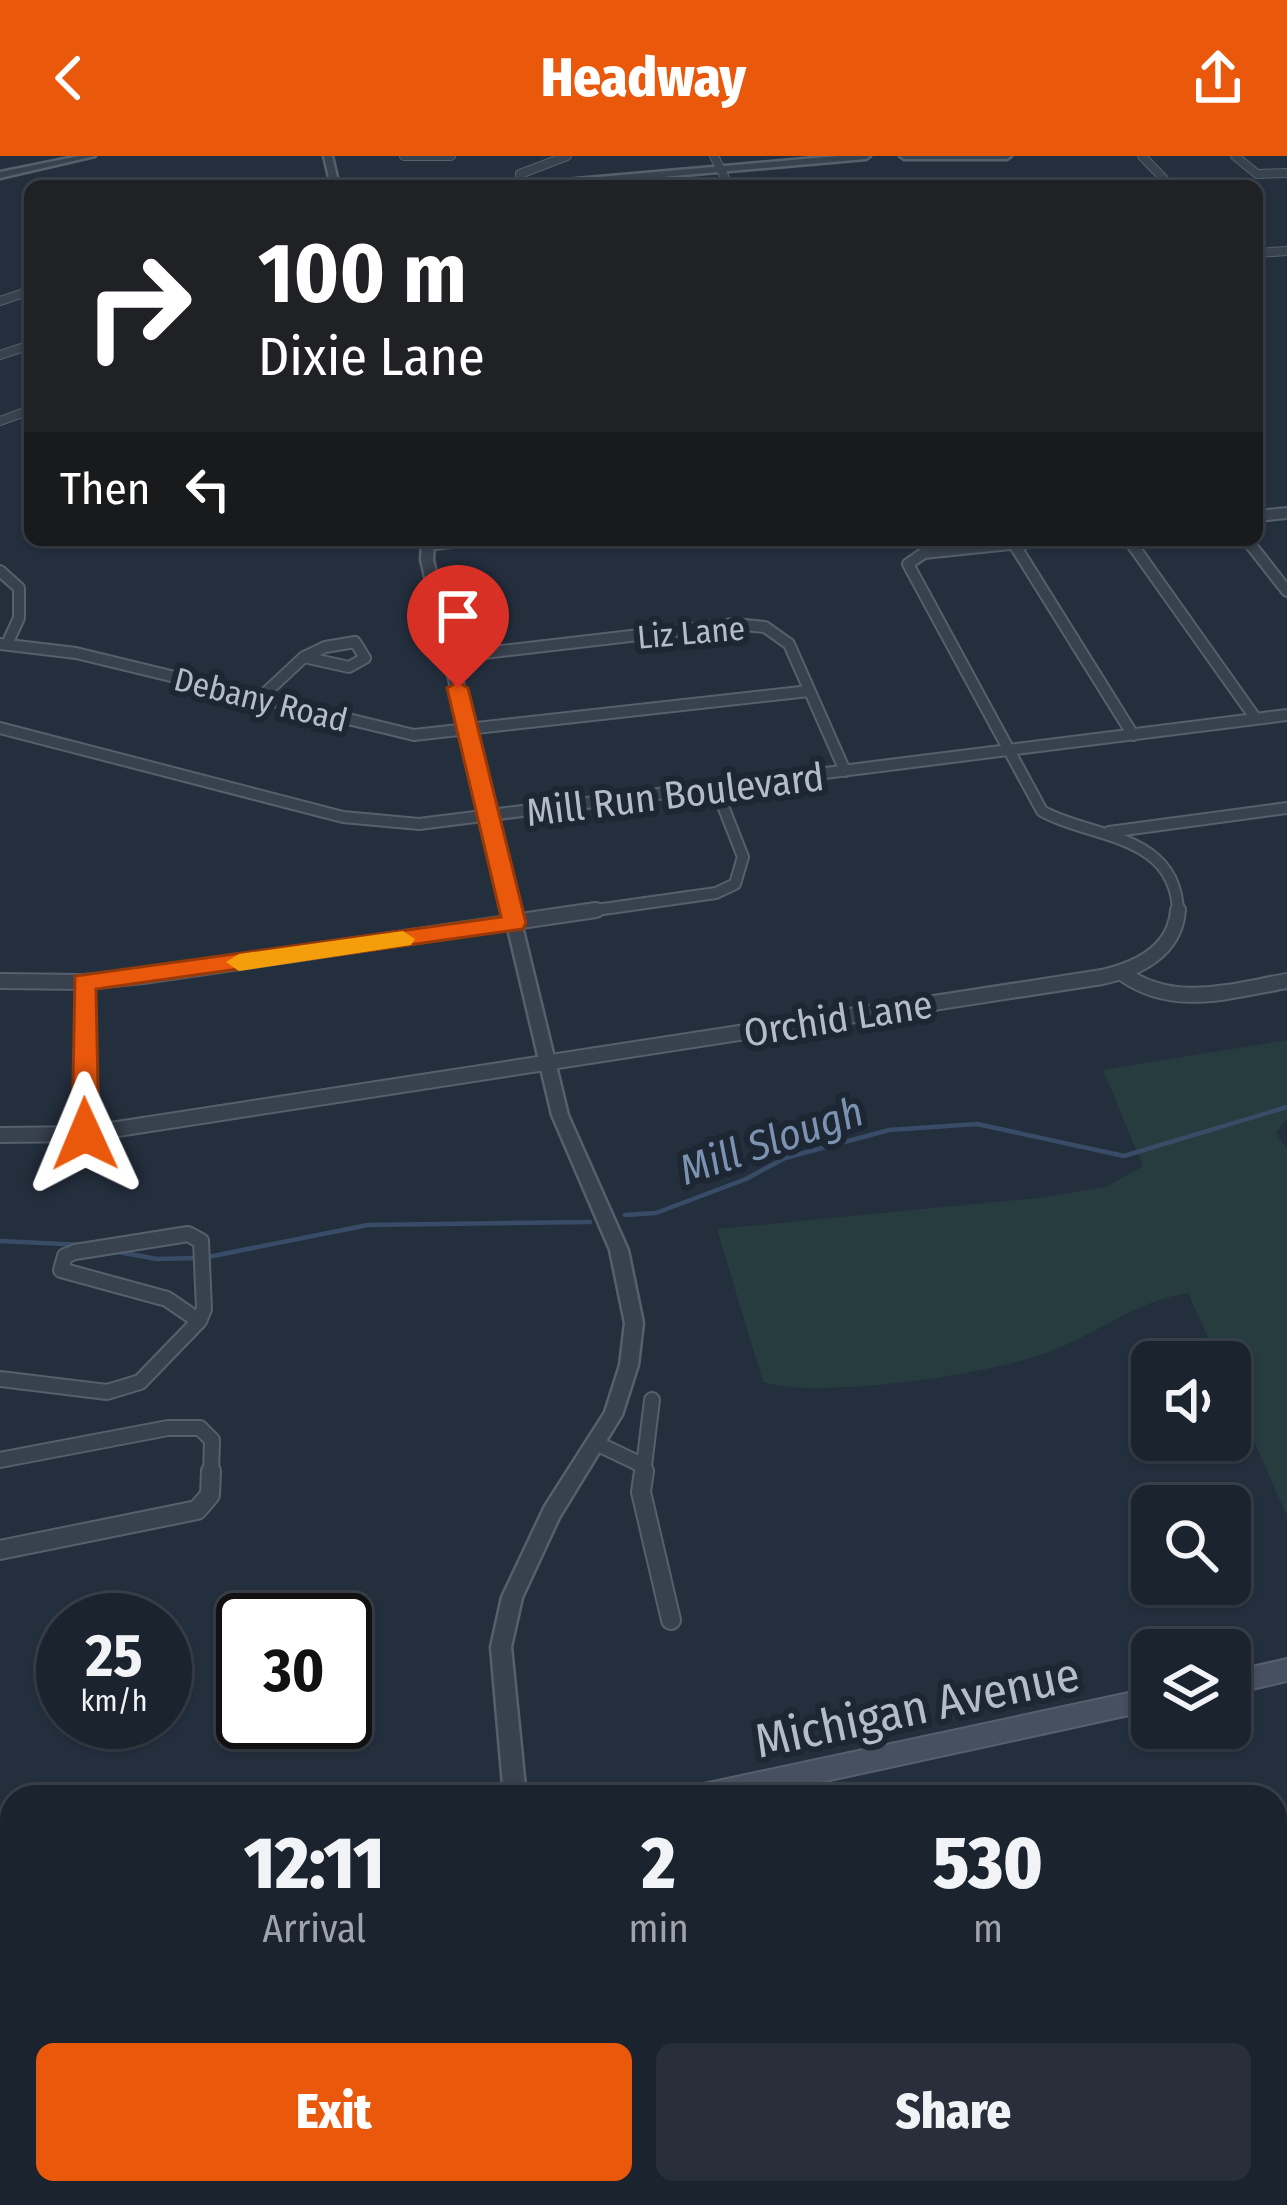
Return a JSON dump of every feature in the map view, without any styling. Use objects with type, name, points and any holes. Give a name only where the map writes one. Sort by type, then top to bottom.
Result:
[{"type":"main road","points":[[1251,1678],[1287,1670]]},
{"type":"main road","name":"Michigan Avenue","points":[[754,1785],[1131,1704]]},
{"type":"street","points":[[0,175],[91,156]]},
{"type":"street","points":[[404,156],[451,156]]},
{"type":"street","points":[[523,180],[520,174],[567,156]]},
{"type":"street","points":[[714,156],[725,180]]},
{"type":"street","points":[[590,180],[866,156]]},
{"type":"street","points":[[904,156],[1007,156]]},
{"type":"street","points":[[1142,156],[1164,179]]},
{"type":"street","points":[[1235,156],[1257,174],[1287,173]]},
{"type":"street","points":[[429,546],[450,657],[560,1115],[620,1250],[634,1324],[629,1365],[614,1415],[552,1512],[512,1597],[501,1647],[514,1785]]},
{"type":"street","name":"Orchid Lane","points":[[0,1135],[85,1134],[1122,974],[1160,950],[1177,924],[1170,881],[1149,855],[1109,832],[1042,811],[909,569],[910,560],[924,554],[996,546]]},
{"type":"street","points":[[1015,546],[1133,735]]},
{"type":"street","points":[[1133,546],[1256,718]]},
{"type":"street","points":[[1252,546],[1287,591]]},
{"type":"street","points":[[1,571],[19,588],[19,618],[3,644]]},
{"type":"street","name":"Liz Lane","points":[[450,657],[753,624],[789,644],[845,771]]},
{"type":"street","points":[[260,698],[301,656],[345,642],[362,646],[365,652],[365,658],[349,667],[301,656]]},
{"type":"street","name":"Debany Road","points":[[3,644],[76,653],[394,732],[436,736],[809,691]]},
{"type":"street","name":"Mill Run Boulevard","points":[[0,728],[343,817],[419,824],[1287,715]]},
{"type":"street","points":[[0,981],[84,982],[694,897],[735,884],[743,856],[716,788]]},
{"type":"street","points":[[1109,832],[1287,808]]},
{"type":"street","points":[[1122,974],[1139,988],[1173,998],[1287,981]]},
{"type":"street","points":[[84,982],[85,1134]]},
{"type":"street","points":[[0,1378],[107,1392],[140,1382],[200,1322],[204,1309],[201,1241],[188,1234],[164,1235],[74,1252],[61,1262],[67,1274],[167,1299],[200,1322]]},
{"type":"street","points":[[652,1400],[642,1466],[644,1520],[671,1620]]},
{"type":"street","points":[[0,1460],[168,1428],[200,1428],[212,1440],[210,1495],[197,1510],[0,1550]]},
{"type":"street","points":[[598,1444],[642,1466]]},
{"type":"green space","points":[[1287,1040],[1287,1118],[1276,1133],[1287,1149],[1287,1516],[1251,1435],[1251,1341],[1210,1341],[1188,1293],[1136,1310],[1054,1350],[992,1368],[865,1386],[789,1387],[763,1382],[717,1229],[1047,1197],[1106,1187],[1143,1166],[1103,1070]]},
{"type":"waterway","name":"Mill Slough","points":[[625,1215],[656,1213],[746,1179],[785,1158],[889,1130],[977,1124],[1124,1156],[1287,1107]]},
{"type":"waterway","name":"Mill Slough","points":[[208,1257],[368,1225],[590,1222]]},
{"type":"waterway","name":"Mill Slough","points":[[0,1241],[84,1245]]},
{"type":"waterway","name":"Mill Slough","points":[[113,1251],[157,1259],[197,1258]]},
{"type":"slow traffic","points":[[239,962],[403,939]]},
{"type":"route","points":[[85,1134],[84,982],[514,923],[458,688]]}]
